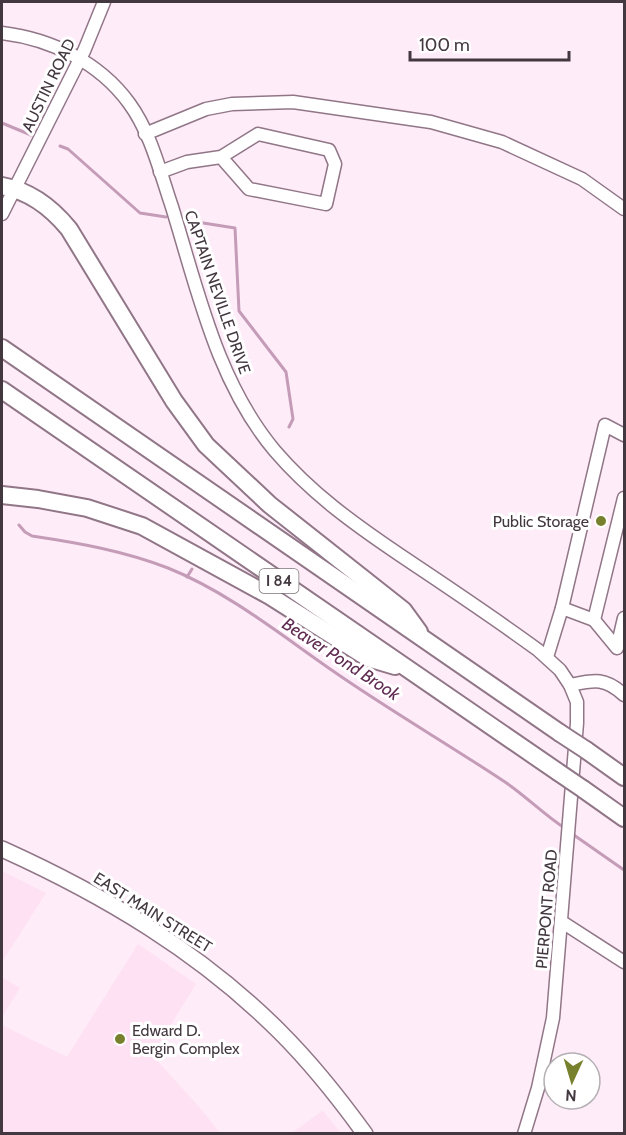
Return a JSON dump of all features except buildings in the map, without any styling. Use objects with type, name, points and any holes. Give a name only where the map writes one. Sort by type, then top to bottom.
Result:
[{"type":"highway","points":[[8,187],[43,203],[69,229],[174,401],[206,445],[270,505],[403,610],[423,639]]},
{"type":"highway","name":"I 84","points":[[2,348],[624,777]]},
{"type":"highway","name":"I 84","points":[[2,390],[624,818]]},
{"type":"highway","points":[[2,495],[69,505],[108,514],[142,526],[261,591],[368,658],[406,668]]},
{"type":"main road","name":"EAST MAIN STREET","points":[[2,849],[108,903],[181,948],[214,973],[289,1041],[320,1076],[365,1134]]},
{"type":"street","name":"AUSTIN ROAD","points":[[2,214],[8,187],[80,59],[104,2]]},
{"type":"street","name":"CAPTAIN NEVILLE DRIVE","points":[[2,33],[46,42],[64,49],[109,82],[134,110],[160,172],[210,330],[225,368],[247,411],[275,450],[306,484],[346,518],[547,657],[564,674],[570,685]]},
{"type":"street","points":[[145,134],[206,109],[232,104],[293,102],[431,122],[502,142],[582,179],[624,209]]},
{"type":"street","points":[[160,172],[187,162],[221,157],[258,134],[329,150],[335,164],[326,204],[249,189],[221,157]]},
{"type":"street","points":[[547,657],[562,608],[605,425],[624,435]]},
{"type":"street","points":[[594,620],[624,498]]},
{"type":"street","points":[[562,608],[594,620],[617,648],[624,618]]},
{"type":"street","points":[[570,685],[594,680],[604,682],[624,695]]},
{"type":"street","name":"PIERPONT ROAD","points":[[524,1134],[551,1033],[571,822],[578,714],[570,685]]},
{"type":"street","points":[[562,922],[624,962]]},
{"type":"shaded area","points":[[2,871],[46,893],[2,962]]},
{"type":"shaded area","name":"Edward D. Bergin Complex","points":[[138,944],[196,984],[152,1055],[220,1133],[2,1133],[2,1025],[67,1057]]},
{"type":"shaded area","points":[[2,977],[20,988],[2,1017]]},
{"type":"shaded area","points":[[322,1111],[341,1133],[292,1133]]},
{"type":"waterway","points":[[2,123],[31,135]]},
{"type":"waterway","points":[[60,146],[68,149],[140,213],[166,217]]},
{"type":"waterway","points":[[184,220],[235,228],[239,311],[286,372],[293,419],[289,427]]},
{"type":"waterway","name":"Beaver Pond Brook","points":[[19,525],[32,536],[101,548],[151,562],[212,589],[254,615],[375,699],[505,782],[566,829]]},
{"type":"waterway","points":[[187,577],[192,569]]},
{"type":"waterway","name":"Beaver Pond Brook","points":[[571,833],[624,870]]},
{"type":"place","name":"Public Storage","points":[[601,521]]},
{"type":"place","name":"Edward D. Bergin Complex","points":[[120,1039]]}]
